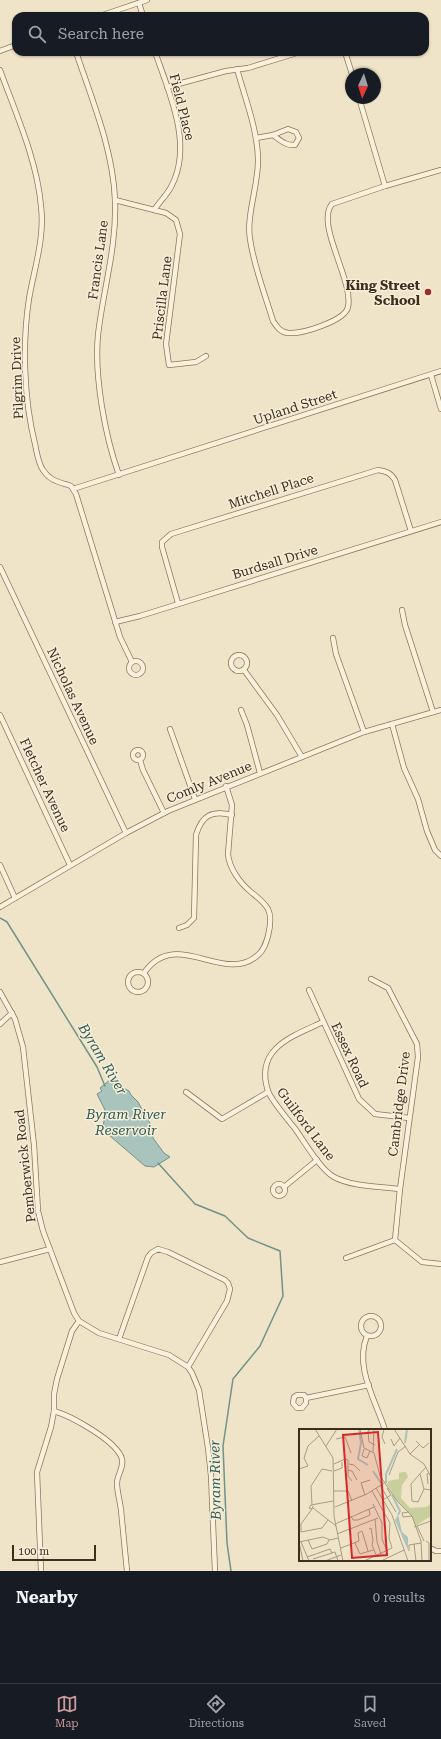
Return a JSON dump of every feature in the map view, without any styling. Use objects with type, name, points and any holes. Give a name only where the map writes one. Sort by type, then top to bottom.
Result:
[{"type":"street","points":[[112,12],[147,0]]},
{"type":"street","points":[[139,3],[142,12]]},
{"type":"street","points":[[0,51],[12,46]]},
{"type":"street","name":"Francis Lane","points":[[77,56],[107,146],[115,200],[112,254],[100,321],[97,361],[108,440],[119,475]]},
{"type":"street","name":"Field Place","points":[[154,210],[173,184],[177,172],[181,149],[180,133],[156,56]]},
{"type":"street","points":[[167,87],[226,70],[248,68],[287,56]]},
{"type":"street","points":[[346,56],[350,68]]},
{"type":"street","points":[[237,69],[256,138],[258,165],[250,218],[250,238],[273,321],[276,327],[284,332],[294,333],[326,325],[346,313],[349,304],[348,296],[328,228],[328,212],[332,204],[385,186],[441,170]]},
{"type":"street","name":"Pilgrim Drive","points":[[0,70],[33,162],[42,208],[42,233],[27,316],[27,392],[29,418],[42,469],[51,479],[71,486],[74,489]]},
{"type":"street","points":[[361,104],[385,186]]},
{"type":"street","points":[[256,138],[273,135],[288,129],[296,132],[299,138],[295,145],[291,145],[286,144],[273,135]]},
{"type":"street","points":[[115,200],[154,210]]},
{"type":"street","name":"Priscilla Lane","points":[[154,210],[173,216],[180,229],[166,344],[169,365],[196,362],[206,356]]},
{"type":"street","name":"Upland Street","points":[[74,489],[441,371]]},
{"type":"street","points":[[431,375],[441,409]]},
{"type":"street","name":"Mitchell Place","points":[[178,603],[162,547],[162,542],[171,534],[337,482],[378,470],[385,471],[392,475],[411,532]]},
{"type":"street","points":[[74,489],[120,637],[132,662]]},
{"type":"street","name":"Burdsall Drive","points":[[116,622],[140,616],[441,522]]},
{"type":"street","name":"Nicholas Avenue","points":[[0,567],[126,833]]},
{"type":"street","points":[[402,610],[407,632],[433,712]]},
{"type":"street","points":[[333,638],[336,654],[364,732]]},
{"type":"street","points":[[244,670],[277,715],[302,757]]},
{"type":"street","points":[[241,710],[260,773]]},
{"type":"street","name":"Comly Avenue","points":[[0,907],[126,833],[195,799],[364,732],[441,710]]},
{"type":"street","name":"Fletcher Avenue","points":[[0,715],[70,865]]},
{"type":"street","points":[[392,724],[404,768],[418,799],[434,850],[441,856]]},
{"type":"street","points":[[170,729],[195,799]]},
{"type":"street","points":[[140,760],[143,770],[164,813]]},
{"type":"street","points":[[144,973],[152,963],[168,955],[193,955],[234,966],[253,960],[264,949],[270,929],[268,910],[243,884],[235,874],[228,861],[232,815],[231,799],[226,786]]},
{"type":"street","points":[[179,928],[188,925],[194,918],[196,835],[200,824],[207,816],[221,813],[232,815]]},
{"type":"street","points":[[0,865],[15,898]]},
{"type":"street","points":[[137,971],[144,973],[148,978],[147,987],[140,992],[131,989],[128,982],[130,975],[137,971]]},
{"type":"street","name":"Cambridge Drive","points":[[371,979],[388,988],[417,1044],[418,1057],[394,1240]]},
{"type":"street","name":"Essex Road","points":[[309,990],[359,1099],[375,1114],[409,1118]]},
{"type":"street","name":"Pemberwick Road","points":[[0,992],[19,1029],[26,1063],[34,1145],[38,1211],[69,1301],[79,1321]]},
{"type":"street","points":[[0,1024],[12,1013]]},
{"type":"street","name":"Guilford Lane","points":[[323,1022],[284,1041],[272,1050],[265,1065],[268,1092],[317,1160],[333,1176],[349,1183],[400,1189]]},
{"type":"street","points":[[186,1092],[222,1119],[268,1092]]},
{"type":"street","points":[[284,1187],[317,1160]]},
{"type":"street","points":[[346,1258],[394,1240],[422,1262],[441,1264]]},
{"type":"street","points":[[0,1262],[50,1249]]},
{"type":"street","points":[[118,1339],[148,1257],[151,1253],[158,1249],[168,1252],[225,1280],[230,1288],[227,1301],[188,1367]]},
{"type":"street","points":[[374,1316],[380,1323],[380,1331],[374,1336],[367,1336],[362,1332],[360,1324],[366,1317],[374,1316]]},
{"type":"street","points":[[41,1571],[37,1472],[51,1427],[57,1379],[72,1331],[79,1321],[99,1333],[169,1355],[188,1367],[196,1381],[199,1390],[211,1476],[215,1571]]},
{"type":"street","points":[[367,1336],[362,1350],[362,1357],[369,1385],[385,1429]]},
{"type":"street","points":[[306,1398],[369,1385]]},
{"type":"street","points":[[54,1411],[73,1418],[94,1431],[111,1444],[120,1456],[122,1467],[117,1481],[127,1571]]},
{"type":"street","points":[[431,1548],[436,1551],[441,1551]]},
{"type":"water","name":"Byram River Reservoir","points":[[115,1078],[120,1086],[129,1091],[138,1102],[152,1127],[153,1138],[164,1153],[170,1157],[154,1167],[145,1166],[103,1130],[105,1110],[97,1094],[102,1091],[100,1088],[111,1079]]},
{"type":"waterway","name":"Byram River","points":[[0,918],[7,922],[97,1067],[105,1086]]},
{"type":"waterway","name":"Byram River","points":[[158,1163],[195,1204],[225,1216],[248,1238],[280,1251],[283,1296],[260,1346],[233,1379],[223,1446],[227,1543],[231,1571]]},
{"type":"place","name":"King Street School","points":[[428,292]]}]
